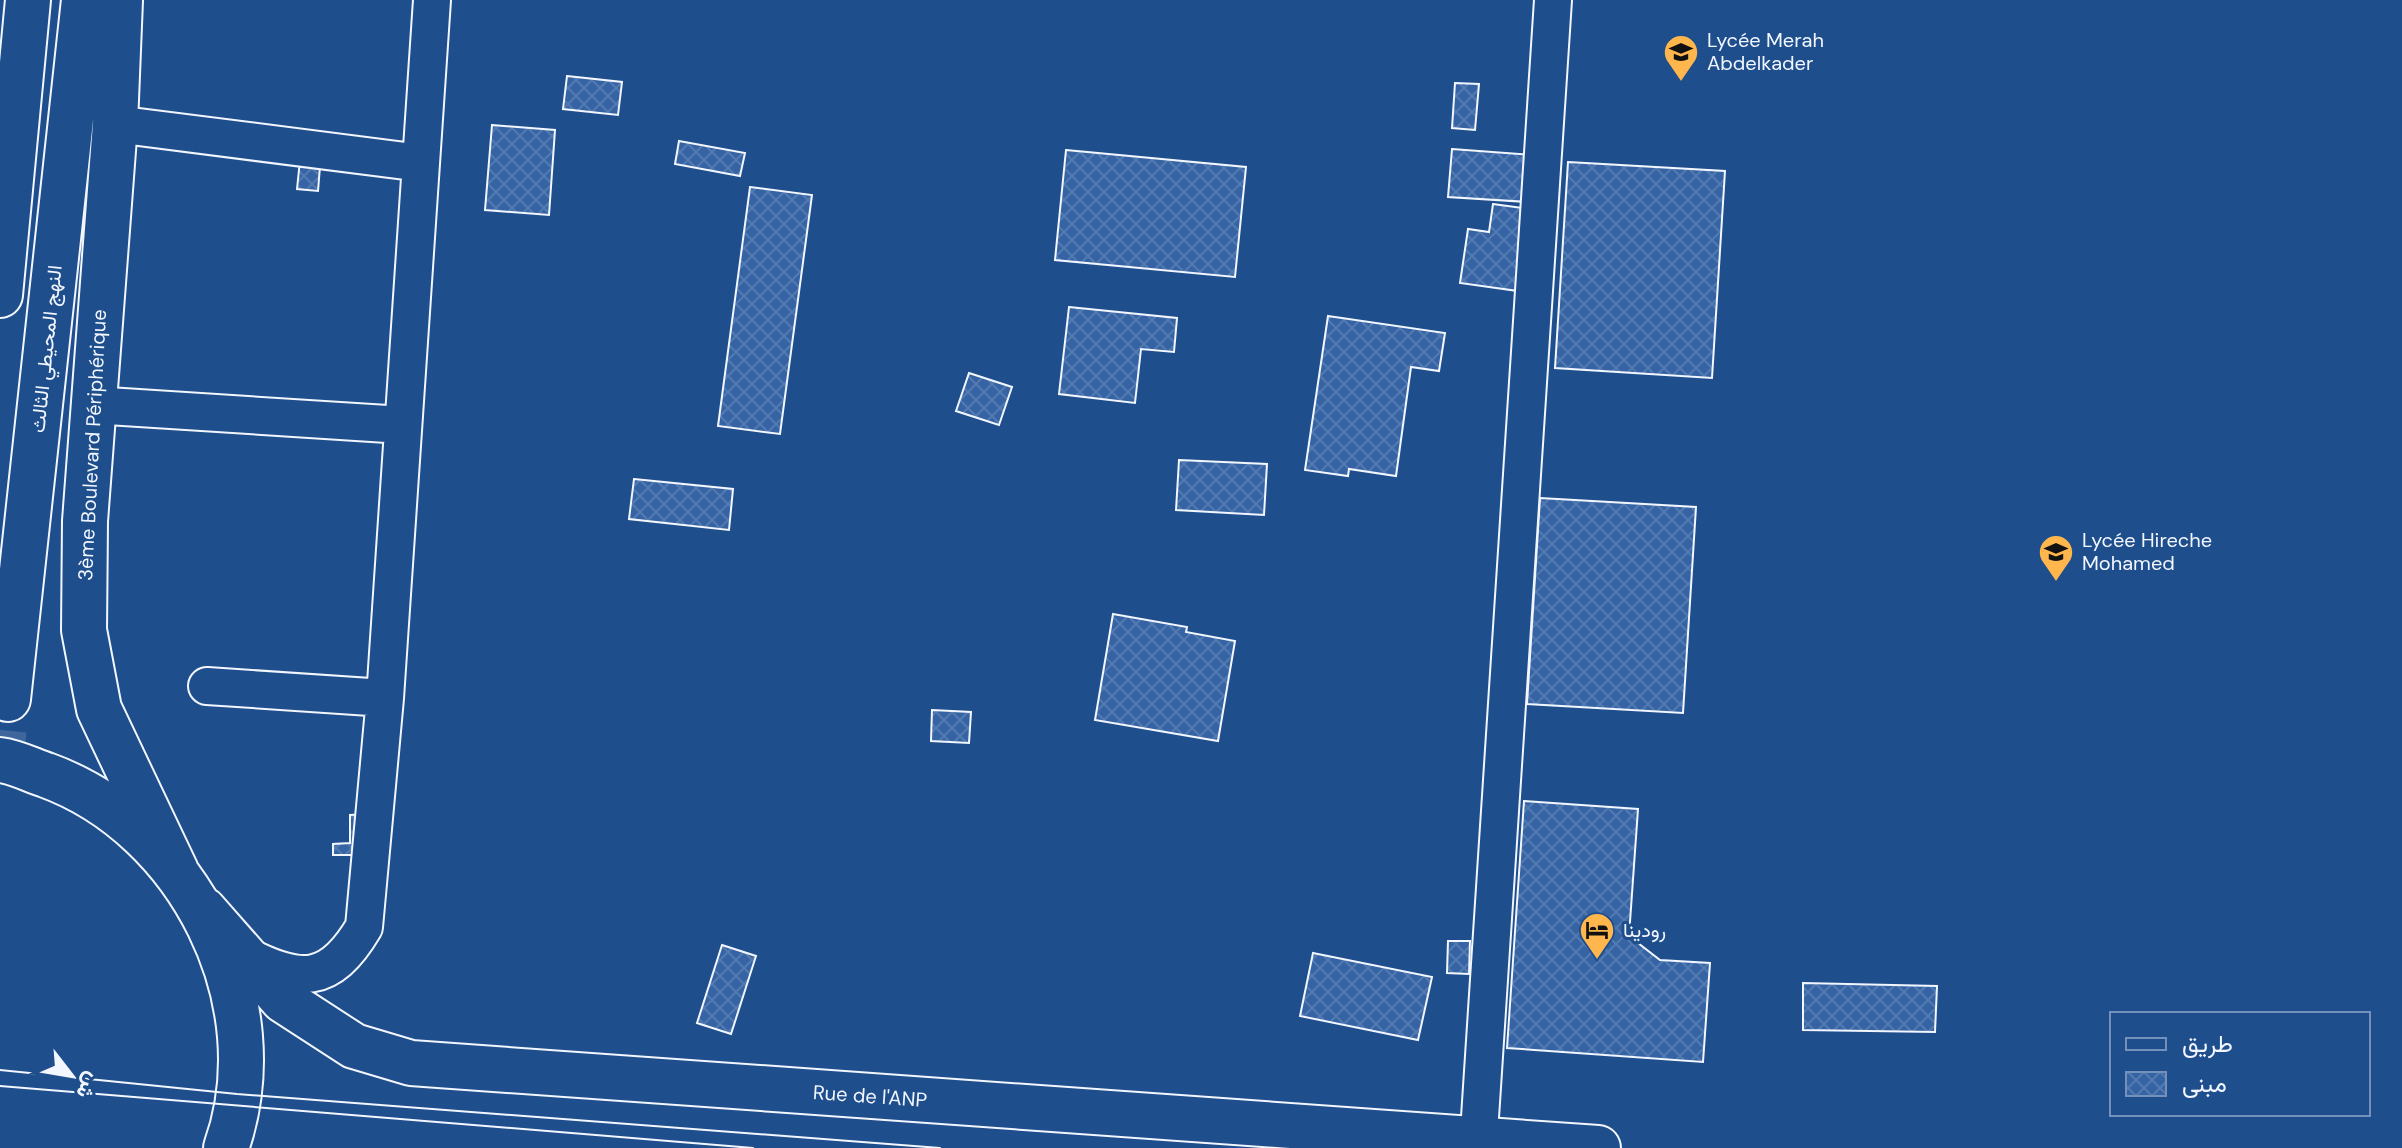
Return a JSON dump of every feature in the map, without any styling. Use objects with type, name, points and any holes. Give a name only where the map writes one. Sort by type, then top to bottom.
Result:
[{"type":"main road","points":[[0,295],[28,0]]},
{"type":"main road","name":"النهج المحيطي الثالث","points":[[8,699],[84,0]]},
{"type":"main road","name":"3ème Boulevard Périphérique","points":[[120,0],[115,124],[85,521],[84,630],[99,709],[224,959],[237,1016],[240,1075],[226,1148]]},
{"type":"main road","points":[[0,760],[71,784],[129,821],[188,888]]},
{"type":"main road","name":"Rue de l'ANP","points":[[188,888],[283,1000],[354,1046],[411,1063],[1478,1144],[1598,1148]]},
{"type":"street","points":[[241,953],[293,974],[327,971],[348,953],[364,927],[385,698],[432,0]]},
{"type":"street","points":[[1478,1144],[1553,0]]},
{"type":"street","points":[[115,124],[421,163]]},
{"type":"street","points":[[92,405],[403,425]]},
{"type":"street","points":[[207,686],[385,698]]},
{"type":"building","points":[[567,76],[622,82],[618,115],[563,109]]},
{"type":"building","points":[[1455,83],[1479,84],[1475,130],[1452,128]]},
{"type":"building","points":[[492,125],[555,130],[549,215],[485,210]]},
{"type":"building","points":[[679,141],[745,153],[740,176],[675,164]]},
{"type":"building","points":[[1452,149],[1531,155],[1528,202],[1448,197]]},
{"type":"building","points":[[1066,150],[1246,167],[1235,277],[1055,260]]},
{"type":"building","points":[[301,151],[321,154],[318,191],[297,189]]},
{"type":"building","points":[[1568,162],[1725,171],[1712,378],[1555,368]]},
{"type":"building","points":[[750,187],[812,195],[780,434],[718,426]]},
{"type":"building","points":[[1493,204],[1530,209],[1518,291],[1460,283],[1468,229],[1489,232]]},
{"type":"building","points":[[1069,307],[1177,318],[1174,352],[1141,349],[1135,403],[1059,394]]},
{"type":"building","points":[[1328,316],[1445,333],[1439,371],[1411,367],[1396,476],[1349,469],[1348,476],[1305,470]]},
{"type":"building","points":[[969,373],[1012,387],[999,425],[956,411]]},
{"type":"building","points":[[1179,460],[1267,464],[1264,515],[1176,510]]},
{"type":"building","points":[[634,479],[733,489],[729,530],[629,519]]},
{"type":"building","points":[[1540,498],[1696,507],[1683,713],[1527,704]]},
{"type":"building","points":[[1113,614],[1187,627],[1186,632],[1235,641],[1218,741],[1095,720]]},
{"type":"building","points":[[932,710],[971,712],[969,743],[931,741]]},
{"type":"building","points":[[1524,801],[1638,809],[1629,936],[1660,960],[1710,963],[1703,1062],[1507,1048]]},
{"type":"building","points":[[367,814],[368,855],[333,855],[333,844],[350,843],[350,815]]},
{"type":"building","points":[[1448,941],[1470,941],[1469,974],[1447,973]]},
{"type":"building","points":[[722,945],[756,956],[731,1034],[697,1023]]},
{"type":"building","points":[[1313,953],[1432,977],[1418,1040],[1300,1016]]},
{"type":"building","points":[[1803,983],[1937,986],[1935,1032],[1803,1030]]},
{"type":"tunnel","points":[[0,774],[8,699]]},
{"type":"tram line","points":[[0,1070],[237,1094],[940,1148]]},
{"type":"tram line","points":[[0,1086],[753,1148]]},
{"type":"place","name":"Lycée Merah Abdelkader","points":[[1681,83]]},
{"type":"place","name":"Lycée Hireche Mohamed","points":[[2056,583]]},
{"type":"place","name":"رودينا","points":[[1597,961]]}]
